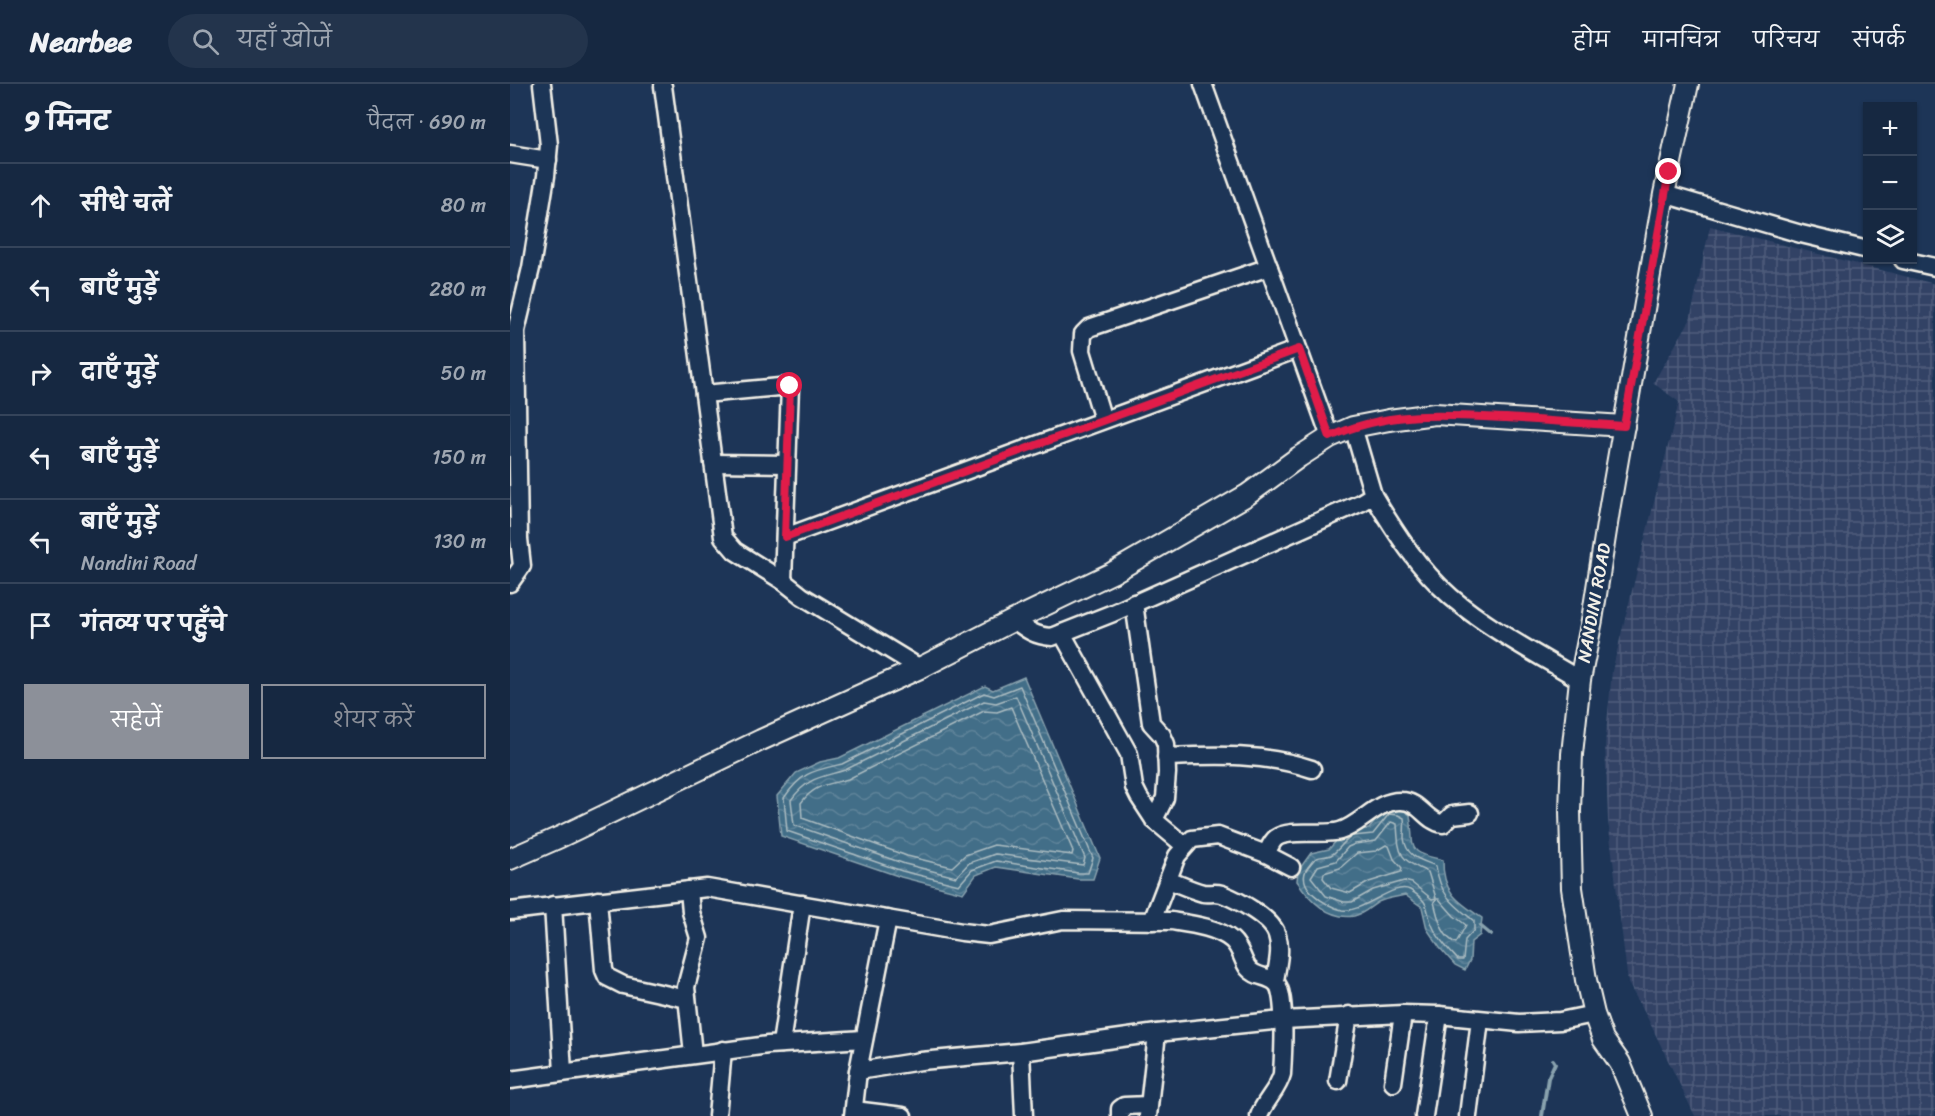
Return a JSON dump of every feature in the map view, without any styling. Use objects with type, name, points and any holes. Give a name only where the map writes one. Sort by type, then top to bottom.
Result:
[{"type":"main road","name":"NANDINI ROAD","points":[[1642,1116],[1620,1064],[1603,1039],[1594,1014],[1580,947],[1572,866],[1570,811],[1572,754],[1580,680],[1664,194],[1688,84]]},
{"type":"main road","points":[[510,859],[761,740],[920,668],[1112,573],[1247,495],[1330,437],[1353,427],[1436,414],[1624,426]]},
{"type":"street","points":[[510,583],[522,566],[519,539],[513,330],[531,268],[548,160],[549,145],[542,84]]},
{"type":"street","points":[[1203,84],[1330,437]]},
{"type":"street","points":[[663,86],[720,525],[727,544],[783,581],[802,597],[920,668]]},
{"type":"street","points":[[510,154],[548,160]]},
{"type":"street","points":[[1664,194],[1863,249]]},
{"type":"street","points":[[1917,263],[1935,267]]},
{"type":"street","points":[[1103,420],[1082,351],[1083,334],[1089,328],[1269,267]]},
{"type":"street","points":[[785,537],[1299,349]]},
{"type":"street","points":[[704,394],[790,386],[783,581]]},
{"type":"street","points":[[1353,427],[1372,495],[1403,545],[1428,574],[1452,598],[1498,630],[1580,680]]},
{"type":"street","points":[[713,463],[786,464]]},
{"type":"street","points":[[1014,620],[1041,637],[1052,637],[1360,503],[1372,495]]},
{"type":"street","points":[[1134,603],[1151,723],[1162,735],[1166,744],[1167,791],[1154,820]]},
{"type":"street","points":[[1062,633],[1129,754],[1134,787],[1154,820],[1185,846]]},
{"type":"street","points":[[1166,757],[1226,755],[1256,757],[1275,759],[1312,769]]},
{"type":"street","points":[[1266,854],[1279,836],[1336,832],[1347,829],[1386,803],[1399,800],[1410,802],[1419,807],[1429,819],[1443,824],[1452,815],[1470,813]]},
{"type":"street","points":[[1152,921],[1177,856],[1192,839],[1218,836],[1266,854],[1291,867]]},
{"type":"street","points":[[1168,880],[1203,893],[1227,896],[1270,923],[1277,933],[1280,954],[1275,981]]},
{"type":"street","points":[[510,910],[707,888],[989,935],[1063,920],[1189,923],[1223,934],[1233,941],[1249,970],[1255,975],[1275,981],[1280,989],[1283,1020],[1282,1074],[1277,1088],[1262,1108],[1259,1116]]},
{"type":"street","points":[[689,890],[691,912],[699,938],[687,977],[693,1054]]},
{"type":"street","points":[[598,900],[604,970],[607,977],[622,985],[687,999]]},
{"type":"street","points":[[781,1044],[802,904]]},
{"type":"street","points":[[553,906],[564,1072]]},
{"type":"street","points":[[888,919],[858,1071],[854,1113],[903,1116]]},
{"type":"street","points":[[858,1071],[921,1061],[1021,1052],[1157,1033],[1283,1020],[1403,1014],[1539,1023],[1594,1014]]},
{"type":"street","points":[[1393,1083],[1403,1014]]},
{"type":"street","points":[[1338,1081],[1349,1015]]},
{"type":"street","points":[[1424,1116],[1439,1015]]},
{"type":"street","points":[[1468,1116],[1480,1020]]},
{"type":"street","points":[[1120,1116],[1120,1109],[1124,1106],[1151,1113],[1157,1033]]},
{"type":"street","points":[[510,1080],[723,1050],[864,1039]]},
{"type":"street","points":[[717,1116],[723,1050]]},
{"type":"street","points":[[1021,1052],[1024,1116]]},
{"type":"shaded area","points":[[1710,226],[1935,284],[1935,1116],[1695,1116],[1628,983],[1608,820],[1605,744],[1612,671],[1679,402],[1653,383],[1690,320]]},
{"type":"water","points":[[1024,677],[1100,858],[1093,879],[1078,879],[996,867],[976,875],[963,893],[901,877],[781,836],[777,796],[796,773],[820,762],[839,758],[985,686],[993,690]]},
{"type":"water","points":[[1386,807],[1401,809],[1410,815],[1414,847],[1422,854],[1443,860],[1445,880],[1453,895],[1482,918],[1480,935],[1471,942],[1470,960],[1465,970],[1455,965],[1427,929],[1422,907],[1405,895],[1378,902],[1358,915],[1336,915],[1314,901],[1297,881],[1298,871],[1311,853],[1329,849],[1340,837],[1351,830],[1369,829]]},
{"type":"waterway","points":[[1480,926],[1491,935]]},
{"type":"waterway","points":[[1542,1116],[1548,1078],[1555,1063],[1553,1060]]},
{"type":"route","points":[[790,386],[785,537],[1299,349],[1330,437],[1353,427],[1436,414],[1624,426],[1669,172]]}]
